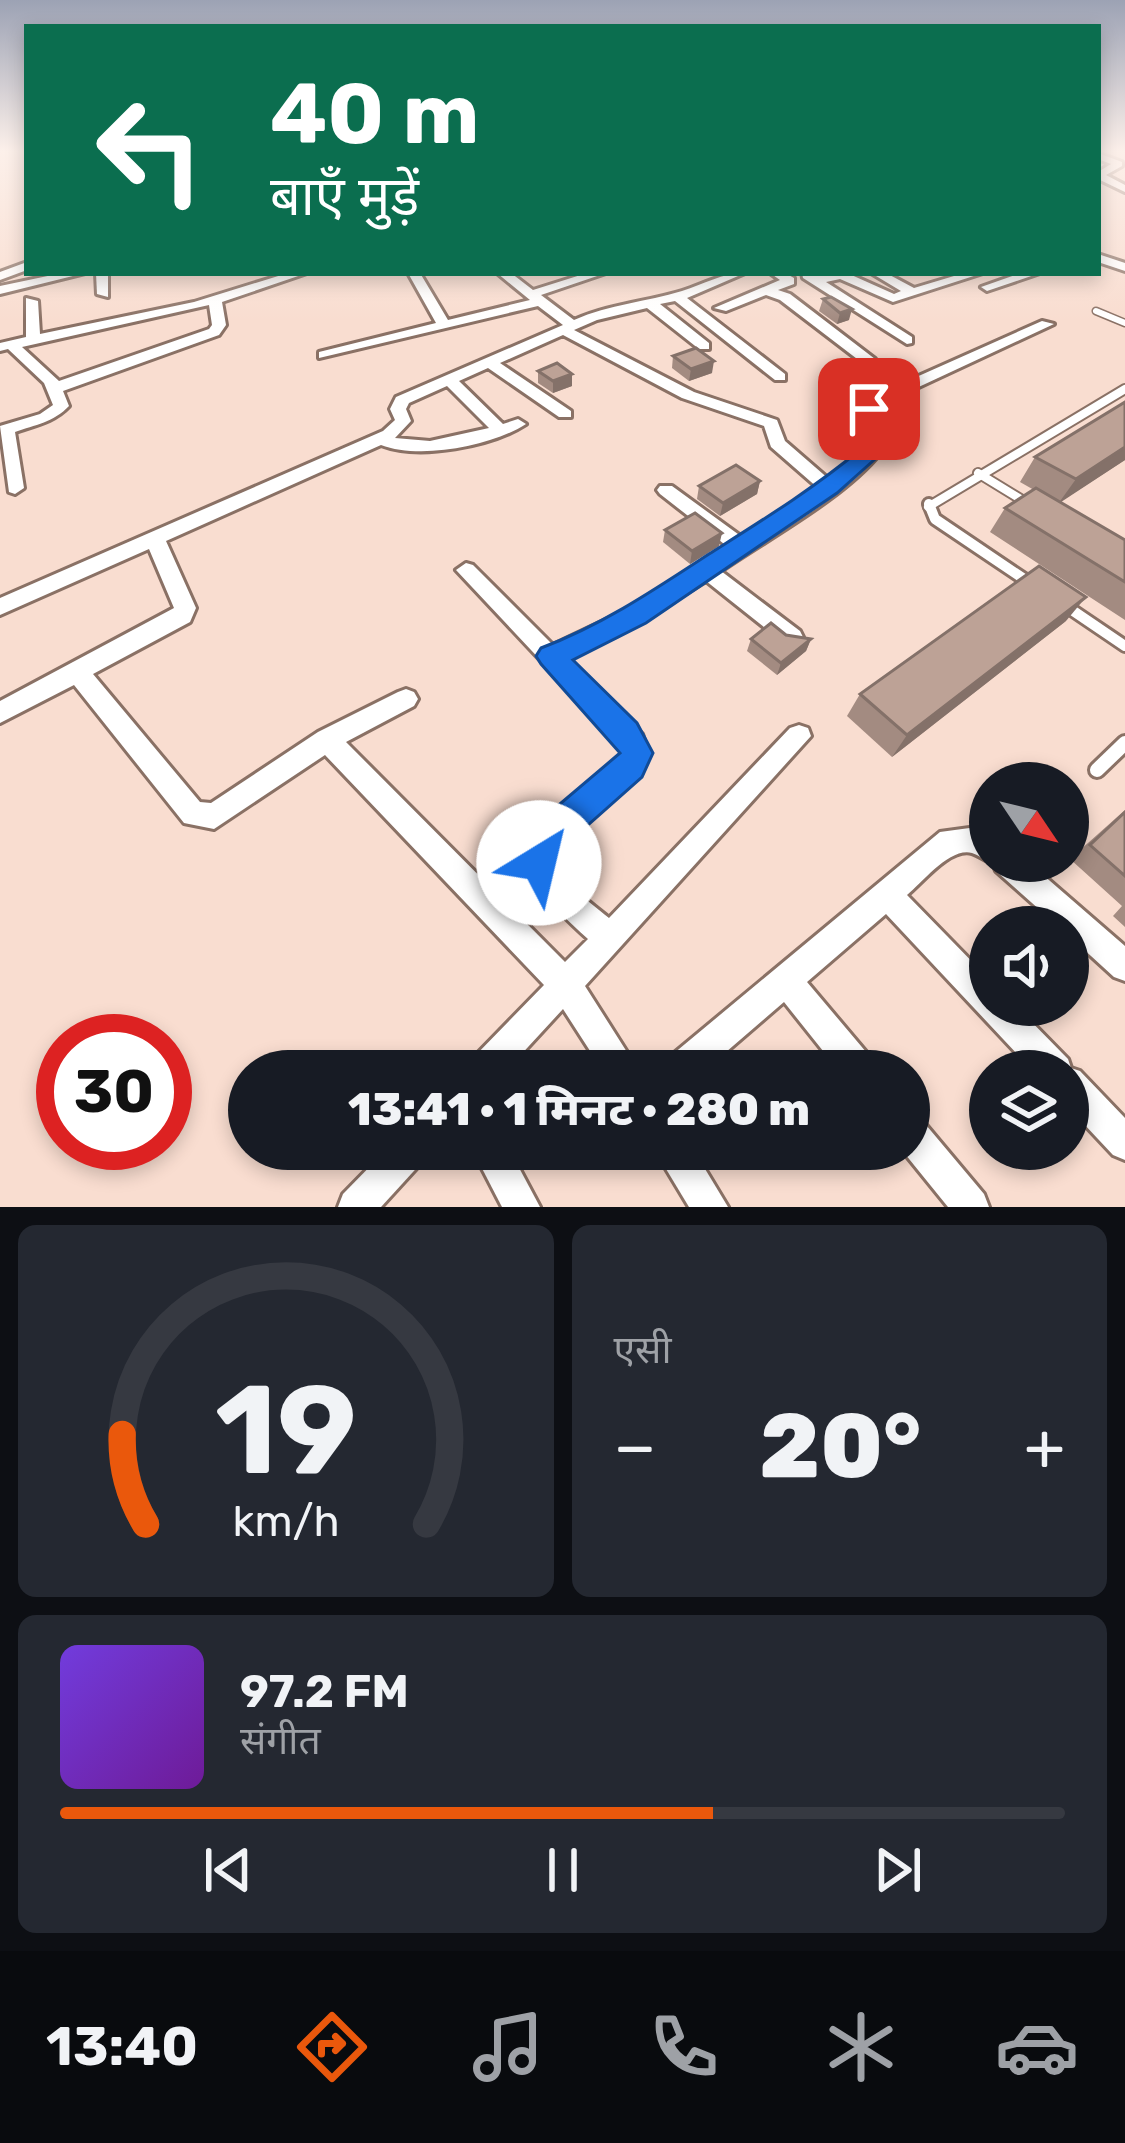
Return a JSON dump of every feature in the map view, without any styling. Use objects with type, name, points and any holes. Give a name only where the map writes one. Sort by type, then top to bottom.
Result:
[{"type":"street","points":[[0,290],[65,276]]},
{"type":"street","points":[[102,276],[104,294]]},
{"type":"street","points":[[249,276],[255,288]]},
{"type":"street","points":[[6,346],[215,300],[292,276]]},
{"type":"street","points":[[416,276],[444,325]]},
{"type":"street","points":[[507,276],[567,327],[688,395],[770,423],[777,443],[829,488]]},
{"type":"street","points":[[324,355],[534,299],[592,276]]},
{"type":"street","points":[[0,607],[380,438],[403,421],[398,409],[402,400],[567,327],[731,276]]},
{"type":"street","points":[[845,276],[888,298],[953,276]]},
{"type":"street","points":[[883,276],[912,292]]},
{"type":"street","points":[[909,276],[928,287]]},
{"type":"street","points":[[987,287],[1024,276]]},
{"type":"street","points":[[721,308],[798,277],[907,340]]},
{"type":"street","points":[[766,290],[785,296],[870,362]]},
{"type":"street","points":[[676,296],[780,377]]},
{"type":"street","points":[[56,388],[214,332],[219,325],[215,300]]},
{"type":"street","points":[[31,301],[33,341]]},
{"type":"street","points":[[647,301],[704,346]]},
{"type":"street","points":[[551,656],[595,640],[829,488],[872,452],[867,419],[873,402],[1047,324]]},
{"type":"street","points":[[6,346],[56,388],[61,406],[3,430],[15,488]]},
{"type":"street","points":[[489,362],[566,414]]},
{"type":"street","points":[[449,380],[499,430]]},
{"type":"street","points":[[380,438],[399,448],[416,448],[518,424]]},
{"type":"street","points":[[666,490],[742,547]]},
{"type":"street","points":[[0,713],[182,616],[185,608],[155,539]]},
{"type":"street","points":[[466,570],[626,733],[637,753],[630,766],[547,838],[540,852],[539,863],[547,877],[609,938]]},
{"type":"street","points":[[706,570],[792,637]]},
{"type":"street","points":[[78,673],[193,814],[203,818],[214,816],[327,740],[406,699]]},
{"type":"street","points":[[504,1050],[799,736]]},
{"type":"street","points":[[327,740],[566,984],[608,1050]]},
{"type":"street","points":[[704,1050],[950,841],[969,840]]},
{"type":"street","points":[[1030,882],[1125,966]]},
{"type":"street","points":[[886,895],[969,981]]},
{"type":"street","points":[[786,980],[843,1050]]},
{"type":"street","points":[[1012,1026],[1036,1050]]},
{"type":"street","points":[[1089,1105],[1125,1143]]},
{"type":"street","points":[[930,1157],[971,1207]]},
{"type":"street","points":[[356,1207],[391,1170]]},
{"type":"street","points":[[502,1170],[522,1207]]},
{"type":"street","points":[[686,1170],[710,1207]]},
{"type":"lane","points":[[1096,311],[1125,323]]},
{"type":"lane","points":[[1125,388],[935,498],[927,511],[1125,646]]},
{"type":"lane","points":[[978,473],[1052,518]]},
{"type":"lane","points":[[1097,770],[1125,743]]},
{"type":"building","points":[[831,297],[852,309],[840,313],[823,299]]},
{"type":"building","points":[[696,348],[714,361],[691,369],[673,356]]},
{"type":"building","points":[[557,363],[572,374],[553,381],[538,371]]},
{"type":"building","points":[[1125,402],[1125,447],[1076,479],[1035,457]]},
{"type":"building","points":[[736,465],[760,481],[723,503],[699,486]]},
{"type":"building","points":[[1036,488],[1125,540],[1125,582],[1005,508]]},
{"type":"building","points":[[695,513],[722,533],[692,551],[665,530]]},
{"type":"building","points":[[1039,566],[1086,597],[907,735],[860,694]]},
{"type":"building","points":[[771,623],[786,635],[811,639],[781,663],[751,639]]},
{"type":"building","points":[[1125,812],[1125,876],[1090,845]]},
{"type":"route","points":[[539,863],[547,838],[630,766],[637,753],[626,733],[551,656],[595,640],[829,488],[872,452],[869,409]]}]
